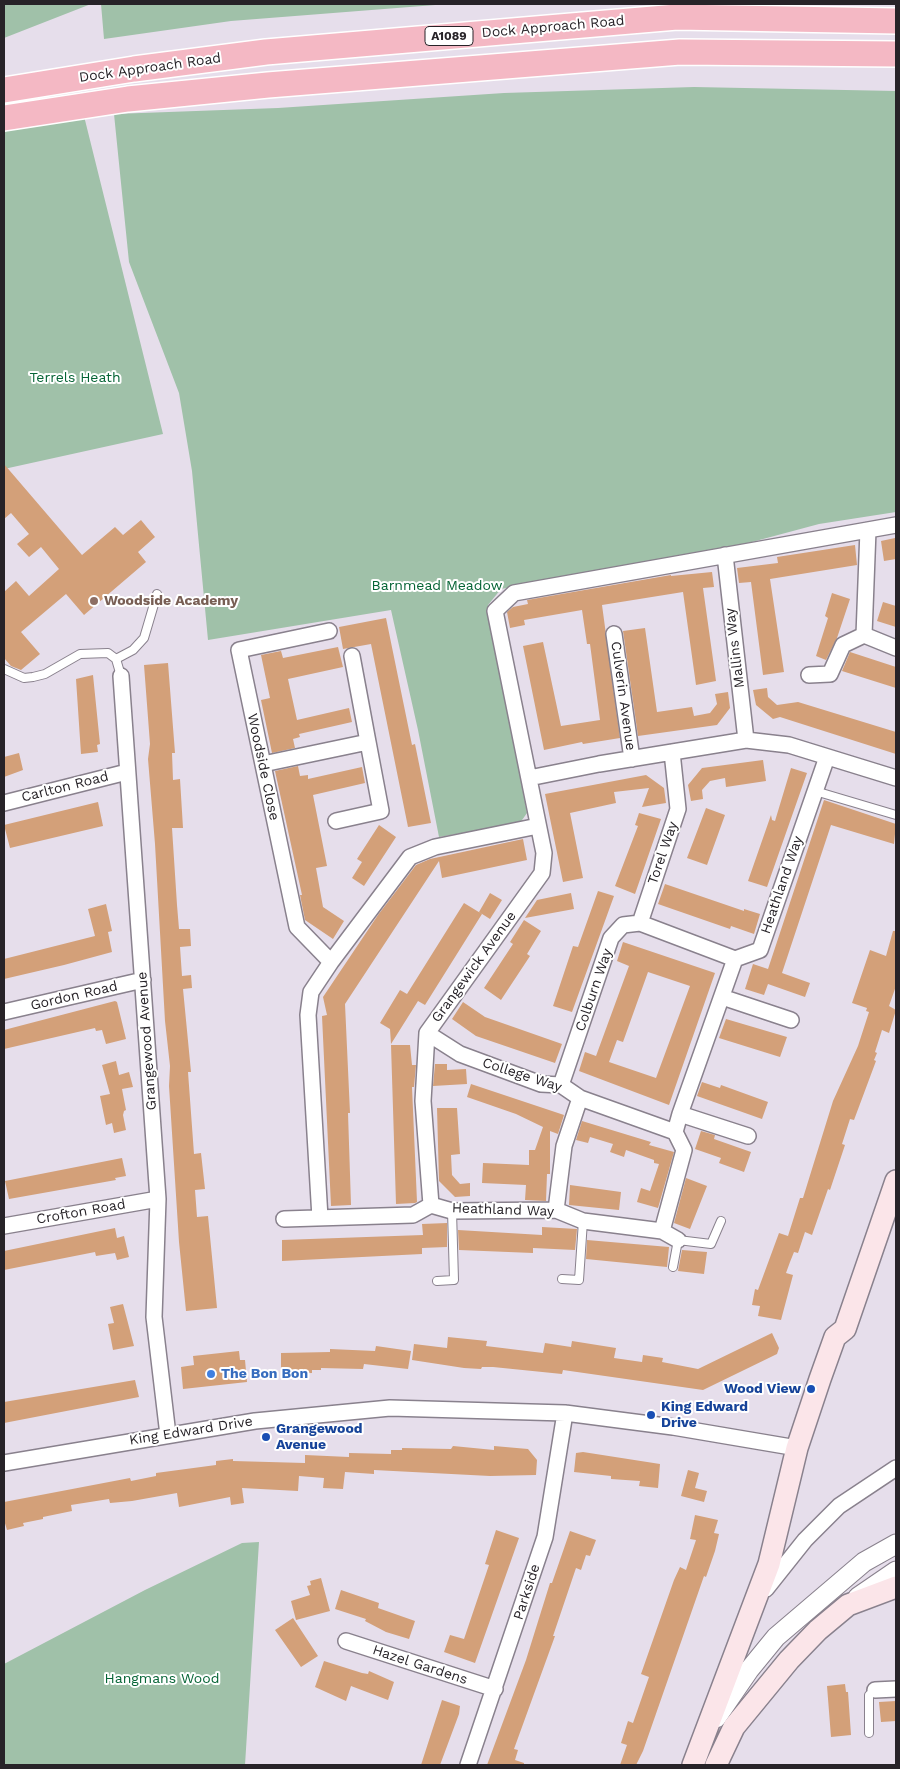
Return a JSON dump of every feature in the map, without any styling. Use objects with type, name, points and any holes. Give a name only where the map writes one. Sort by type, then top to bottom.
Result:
[{"type":"highway","name":"Dock Approach Road","points":[[4,90],[134,69],[266,52],[676,17],[896,21]]},
{"type":"highway","name":"Dock Approach Road","points":[[4,118],[128,99],[268,85],[680,52],[896,54]]},
{"type":"main road","points":[[693,1765],[756,1602],[783,1514],[797,1448],[835,1337],[845,1328],[896,1181]]},
{"type":"main road","points":[[797,1448],[812,1446],[848,1339],[845,1328]]},
{"type":"main road","points":[[716,1765],[734,1727],[818,1630],[848,1605],[896,1587]]},
{"type":"street","points":[[725,555],[896,525]]},
{"type":"street","points":[[864,635],[868,530]]},
{"type":"street","name":"Grangewick Avenue","points":[[431,1205],[423,1101],[427,1033],[542,873],[544,853],[494,611],[514,593],[725,555]]},
{"type":"street","name":"Mallins Way","points":[[725,555],[746,740]]},
{"type":"street","name":"Woodside Close","points":[[329,631],[239,650],[297,927],[331,962]]},
{"type":"street","name":"Culverin Avenue","points":[[614,634],[632,759]]},
{"type":"street","points":[[808,675],[830,674],[843,645],[864,635],[896,648]]},
{"type":"street","points":[[336,821],[381,810],[352,656]]},
{"type":"street","name":"Grangewood Avenue","points":[[121,676],[158,1198],[154,1316],[168,1435]]},
{"type":"street","name":"Culverin Avenue","points":[[529,778],[746,740],[790,745],[896,778]]},
{"type":"street","points":[[262,764],[368,742]]},
{"type":"street","name":"Torel Way","points":[[640,922],[678,809],[672,752]]},
{"type":"street","name":"Heathland Way","points":[[735,959],[760,950],[827,757]]},
{"type":"street","name":"Carlton Road","points":[[4,803],[127,772]]},
{"type":"street","points":[[320,1218],[308,1015],[311,992],[331,962],[410,857],[435,847],[538,826]]},
{"type":"street","points":[[640,922],[735,959],[675,1132],[684,1150],[662,1231]]},
{"type":"street","name":"Colburn Way","points":[[561,1085],[612,938],[623,925],[640,922]]},
{"type":"street","name":"Gordon Road","points":[[4,1012],[143,980]]},
{"type":"street","points":[[722,997],[791,1020]]},
{"type":"street","name":"College Way","points":[[427,1033],[460,1054],[540,1084],[561,1085],[580,1098],[675,1132]]},
{"type":"street","points":[[556,1210],[564,1146],[580,1098]]},
{"type":"street","points":[[680,1114],[748,1136]]},
{"type":"street","name":"Crofton Road","points":[[4,1226],[158,1198]]},
{"type":"street","name":"Heathland Way","points":[[284,1219],[413,1215],[431,1205],[452,1211],[556,1210],[583,1221],[662,1231],[678,1240]]},
{"type":"street","name":"King Edward Drive","points":[[4,1463],[255,1421],[390,1408],[565,1413],[673,1427],[797,1448]]},
{"type":"street","name":"Parkside","points":[[468,1765],[545,1537],[565,1413]]},
{"type":"street","points":[[756,1602],[805,1540],[839,1506],[896,1468]]},
{"type":"street","points":[[704,1735],[749,1670],[776,1637],[864,1562],[896,1544]]},
{"type":"street","points":[[848,1605],[896,1571]]},
{"type":"street","name":"Hazel Gardens","points":[[346,1641],[495,1689]]},
{"type":"street","points":[[875,1690],[896,1689]]},
{"type":"lane","points":[[116,659],[133,650],[144,638],[157,594]]},
{"type":"lane","points":[[4,669],[24,678],[33,677],[45,674],[80,654],[108,653],[116,659],[121,676]]},
{"type":"lane","points":[[815,791],[896,816]]},
{"type":"lane","points":[[437,1281],[454,1280],[452,1211]]},
{"type":"lane","points":[[562,1279],[579,1280],[583,1221]]},
{"type":"lane","points":[[673,1267],[678,1240],[711,1244],[722,1221]]},
{"type":"lane","points":[[869,1733],[869,1695],[875,1690]]},
{"type":"green space","points":[[4,4],[91,4],[4,38]]},
{"type":"green space","points":[[101,4],[448,4],[231,21],[104,39]]},
{"type":"green space","name":"Barnmead Meadow","points":[[694,87],[896,91],[896,512],[819,524],[737,546],[501,589],[488,605],[527,813],[520,823],[439,837],[418,730],[391,610],[208,640],[192,471],[179,393],[129,262],[114,114],[278,108],[504,93]]},
{"type":"green space","name":"Terrels Heath","points":[[84,116],[163,434],[4,469],[4,127]]},
{"type":"green space","name":"Hangmans Wood","points":[[259,1542],[245,1765],[4,1765],[4,1664],[145,1590],[242,1543]]},
{"type":"building","points":[[4,464],[82,555],[115,527],[123,535],[141,520],[155,537],[138,552],[146,562],[84,615],[66,594],[21,632],[40,654],[21,670],[11,666],[4,658],[4,592],[16,581],[29,596],[59,569],[41,547],[29,557],[17,544],[29,534],[11,513],[4,519]]},
{"type":"building","points":[[895,538],[896,559],[884,561],[881,541]]},
{"type":"building","points":[[855,545],[857,565],[770,579],[784,672],[763,675],[751,582],[739,583],[737,568],[778,563],[777,557]]},
{"type":"building","points":[[712,572],[714,587],[703,588],[716,681],[696,685],[683,592],[602,605],[620,738],[583,744],[582,742],[544,750],[523,646],[543,642],[561,726],[600,720],[590,644],[587,644],[582,610],[524,620],[525,625],[510,628],[507,612],[513,607],[528,604],[527,600],[671,575]]},
{"type":"building","points":[[832,593],[850,599],[837,638],[826,660],[816,656],[828,618],[825,616]]},
{"type":"building","points":[[883,602],[896,606],[896,627],[877,621]]},
{"type":"building","points":[[386,618],[412,745],[415,744],[431,823],[408,827],[371,644],[343,649],[339,627]]},
{"type":"building","points":[[645,628],[657,712],[692,707],[694,716],[710,713],[717,704],[715,694],[728,692],[730,708],[717,725],[638,736],[623,631]]},
{"type":"building","points":[[338,647],[343,667],[288,679],[297,720],[349,708],[352,722],[299,734],[300,737],[293,739],[295,748],[272,753],[261,700],[270,698],[261,655],[281,651],[283,658]]},
{"type":"building","points":[[850,652],[896,667],[896,688],[842,671]]},
{"type":"building","points":[[168,663],[175,753],[172,753],[173,780],[180,779],[183,828],[172,828],[177,905],[179,929],[190,929],[191,946],[180,947],[182,976],[191,975],[192,988],[183,989],[191,1072],[188,1072],[194,1154],[201,1153],[205,1189],[195,1190],[197,1217],[208,1216],[217,1308],[186,1311],[179,1242],[169,1086],[170,1066],[165,1021],[148,759],[150,744],[144,665]]},
{"type":"building","points":[[93,675],[100,744],[97,745],[98,752],[81,754],[76,679]]},
{"type":"building","points":[[767,688],[768,697],[777,705],[798,702],[896,732],[896,754],[780,717],[773,719],[756,705],[753,690]]},
{"type":"building","points":[[19,753],[23,770],[4,777],[4,757]]},
{"type":"building","points":[[763,760],[766,781],[726,787],[725,778],[710,781],[702,790],[703,799],[691,801],[688,785],[702,768]]},
{"type":"building","points":[[298,766],[300,776],[308,775],[308,779],[362,767],[365,783],[313,795],[327,866],[316,868],[323,907],[344,921],[333,939],[305,920],[300,895],[302,895],[275,771]]},
{"type":"building","points":[[791,768],[807,773],[767,887],[748,881],[771,815],[772,820],[775,821]]},
{"type":"building","points":[[646,775],[664,788],[666,803],[642,807],[649,788],[614,792],[616,803],[570,813],[583,878],[563,882],[545,794]]},
{"type":"building","points":[[824,800],[896,824],[894,844],[831,825],[782,973],[810,983],[805,997],[768,984],[764,995],[745,989],[753,964],[768,969]]},
{"type":"building","points":[[98,802],[103,826],[10,848],[4,825]]},
{"type":"building","points":[[706,808],[725,815],[707,865],[687,858]]},
{"type":"building","points":[[639,813],[661,819],[635,894],[615,886],[638,826],[635,825]]},
{"type":"building","points":[[379,825],[396,837],[364,886],[352,878],[362,862],[357,859]]},
{"type":"building","points":[[523,839],[527,860],[442,878],[439,861],[345,1004],[350,1113],[348,1113],[351,1205],[331,1206],[322,1016],[327,1015],[323,997],[378,915],[416,865],[430,859]]},
{"type":"building","points":[[665,884],[744,911],[744,909],[760,914],[754,934],[731,926],[730,929],[658,904]]},
{"type":"building","points":[[598,891],[614,896],[572,1012],[553,1006],[573,946],[578,947]]},
{"type":"building","points":[[490,893],[502,900],[490,919],[479,912]]},
{"type":"building","points":[[571,893],[574,909],[525,918],[537,900]]},
{"type":"building","points":[[464,903],[482,914],[425,1005],[418,1001],[391,1044],[390,1029],[380,1023],[400,990],[407,994]]},
{"type":"building","points":[[106,904],[112,931],[108,932],[112,952],[4,979],[4,959],[95,936],[88,909]]},
{"type":"building","points":[[524,920],[541,931],[527,954],[530,956],[501,1000],[484,988],[513,944],[510,942]]},
{"type":"building","points":[[893,931],[896,931],[896,986],[889,1006],[896,1010],[889,1033],[882,1030],[875,1052],[877,1053],[874,1060],[876,1061],[854,1120],[850,1119],[842,1144],[845,1145],[812,1235],[805,1232],[798,1253],[794,1252],[790,1262],[786,1273],[793,1275],[781,1320],[758,1316],[760,1306],[752,1305],[755,1289],[758,1290],[779,1233],[788,1236],[800,1198],[803,1198],[833,1101],[858,1046],[869,1012],[866,1011],[867,1008],[852,1003],[870,950],[886,956]]},
{"type":"building","points":[[623,942],[715,973],[669,1105],[579,1071],[585,1052],[596,1056],[629,966],[617,961]],"holes":[[[648,972],[690,986],[656,1078],[609,1062],[617,1040],[623,1042]]]},
{"type":"building","points":[[117,1002],[126,1039],[106,1044],[102,1030],[96,1031],[95,1028],[4,1049],[4,1030]]},
{"type":"building","points":[[463,1002],[485,1017],[562,1044],[555,1063],[476,1036],[452,1019]]},
{"type":"building","points":[[726,1019],[787,1037],[780,1057],[719,1038]]},
{"type":"building","points":[[391,1045],[410,1045],[412,1065],[416,1065],[414,1087],[412,1087],[417,1202],[415,1203],[396,1204]]},
{"type":"building","points":[[116,1061],[119,1075],[129,1072],[133,1087],[122,1089],[126,1110],[123,1115],[126,1130],[114,1133],[112,1123],[106,1125],[100,1096],[110,1094],[102,1065]]},
{"type":"building","points":[[435,1064],[447,1064],[447,1070],[466,1069],[467,1084],[433,1086]]},
{"type":"building","points":[[702,1082],[720,1088],[721,1085],[768,1102],[762,1119],[697,1096]]},
{"type":"building","points":[[471,1084],[564,1115],[558,1134],[550,1131],[550,1174],[547,1174],[546,1201],[525,1200],[526,1185],[482,1183],[483,1163],[529,1165],[529,1150],[535,1150],[543,1127],[516,1114],[467,1097]]},
{"type":"building","points":[[437,1108],[457,1108],[460,1154],[451,1155],[452,1175],[460,1184],[470,1183],[470,1196],[455,1197],[439,1181]]},
{"type":"building","points":[[582,1121],[651,1142],[649,1145],[674,1152],[658,1208],[637,1202],[641,1188],[650,1191],[659,1164],[654,1163],[654,1160],[626,1150],[624,1157],[610,1152],[613,1144],[590,1137],[588,1143],[576,1140]]},
{"type":"building","points":[[701,1131],[715,1135],[714,1139],[751,1152],[744,1172],[719,1163],[721,1158],[695,1149]]},
{"type":"building","points":[[122,1158],[126,1176],[115,1178],[116,1180],[9,1199],[5,1181]]},
{"type":"building","points":[[686,1178],[707,1186],[690,1229],[674,1223]]},
{"type":"building","points":[[570,1185],[621,1192],[619,1210],[569,1205]]},
{"type":"building","points":[[447,1223],[447,1247],[422,1248],[422,1254],[282,1261],[282,1240],[423,1235],[422,1224]]},
{"type":"building","points":[[542,1227],[577,1229],[575,1250],[533,1248],[533,1253],[459,1250],[458,1230],[542,1235]]},
{"type":"building","points":[[115,1228],[117,1238],[124,1236],[129,1257],[117,1260],[115,1253],[96,1256],[95,1252],[4,1270],[4,1251]]},
{"type":"building","points":[[587,1240],[669,1247],[667,1267],[586,1259]]},
{"type":"building","points":[[682,1250],[707,1252],[704,1274],[678,1271]]},
{"type":"building","points":[[123,1304],[134,1346],[113,1350],[108,1324],[114,1323],[110,1307]]},
{"type":"building","points":[[772,1333],[779,1348],[777,1354],[703,1390],[563,1370],[562,1374],[493,1367],[482,1367],[481,1369],[464,1368],[412,1360],[414,1344],[447,1348],[448,1337],[487,1341],[486,1346],[543,1353],[545,1343],[571,1347],[572,1341],[616,1348],[614,1358],[642,1362],[643,1355],[663,1358],[662,1362],[698,1369]]},
{"type":"building","points":[[376,1346],[411,1351],[408,1369],[364,1364],[363,1369],[321,1368],[321,1370],[312,1370],[312,1373],[281,1374],[281,1353],[330,1352],[330,1349],[375,1351]]},
{"type":"building","points":[[239,1351],[240,1360],[245,1360],[247,1382],[183,1389],[181,1367],[194,1365],[193,1356]]},
{"type":"building","points":[[135,1380],[139,1397],[4,1423],[4,1402]]},
{"type":"building","points":[[453,1446],[494,1450],[494,1446],[528,1449],[537,1460],[536,1475],[490,1476],[374,1470],[374,1474],[345,1472],[343,1489],[323,1488],[324,1478],[299,1476],[298,1491],[242,1488],[244,1503],[231,1505],[230,1497],[179,1507],[177,1493],[132,1501],[110,1503],[109,1499],[71,1505],[72,1511],[43,1517],[43,1519],[23,1523],[24,1526],[7,1530],[4,1520],[4,1502],[130,1478],[131,1481],[156,1476],[156,1473],[216,1465],[216,1461],[233,1459],[233,1461],[305,1463],[305,1455],[349,1457],[349,1453],[391,1454],[391,1450],[402,1450],[402,1448],[451,1449]]},
{"type":"building","points":[[583,1452],[660,1464],[658,1488],[639,1486],[640,1481],[611,1479],[611,1476],[574,1472],[576,1453]]},
{"type":"building","points":[[688,1470],[699,1473],[695,1488],[707,1491],[704,1502],[681,1496]]},
{"type":"building","points":[[695,1515],[718,1520],[714,1533],[719,1534],[715,1551],[706,1577],[704,1576],[643,1751],[636,1765],[620,1765],[627,1745],[621,1743],[628,1721],[633,1723],[649,1677],[641,1674],[674,1580],[680,1567],[686,1570],[696,1540],[690,1539]]},
{"type":"building","points":[[496,1530],[519,1538],[475,1663],[444,1652],[450,1635],[464,1639],[489,1565],[485,1564]]},
{"type":"building","points":[[570,1531],[596,1540],[590,1556],[586,1555],[581,1570],[576,1568],[553,1636],[555,1636],[514,1749],[518,1750],[515,1760],[524,1763],[524,1765],[487,1765],[526,1660],[550,1583],[552,1583]]},
{"type":"building","points":[[321,1578],[330,1611],[296,1620],[291,1601],[310,1595],[307,1586],[311,1585],[310,1581]]},
{"type":"building","points":[[341,1590],[379,1603],[378,1608],[415,1621],[409,1639],[386,1632],[365,1621],[366,1619],[335,1609]]},
{"type":"building","points":[[293,1618],[318,1656],[301,1667],[275,1630]]},
{"type":"building","points":[[324,1661],[362,1673],[368,1674],[369,1671],[394,1682],[388,1700],[351,1686],[346,1701],[315,1687]]},
{"type":"building","points":[[845,1684],[846,1692],[848,1692],[851,1735],[831,1737],[827,1686]]},
{"type":"building","points":[[442,1700],[460,1706],[459,1714],[440,1765],[421,1765]]},
{"type":"building","points":[[896,1701],[896,1721],[881,1722],[879,1702]]},
{"type":"place","name":"Woodside Academy","points":[[94,601]]},
{"type":"place","name":"The Bon Bon","points":[[211,1374]]},
{"type":"place","name":"Wood View","points":[[811,1389]]},
{"type":"place","name":"King Edward Drive","points":[[651,1415]]},
{"type":"place","name":"Grangewood Avenue","points":[[266,1437]]}]
